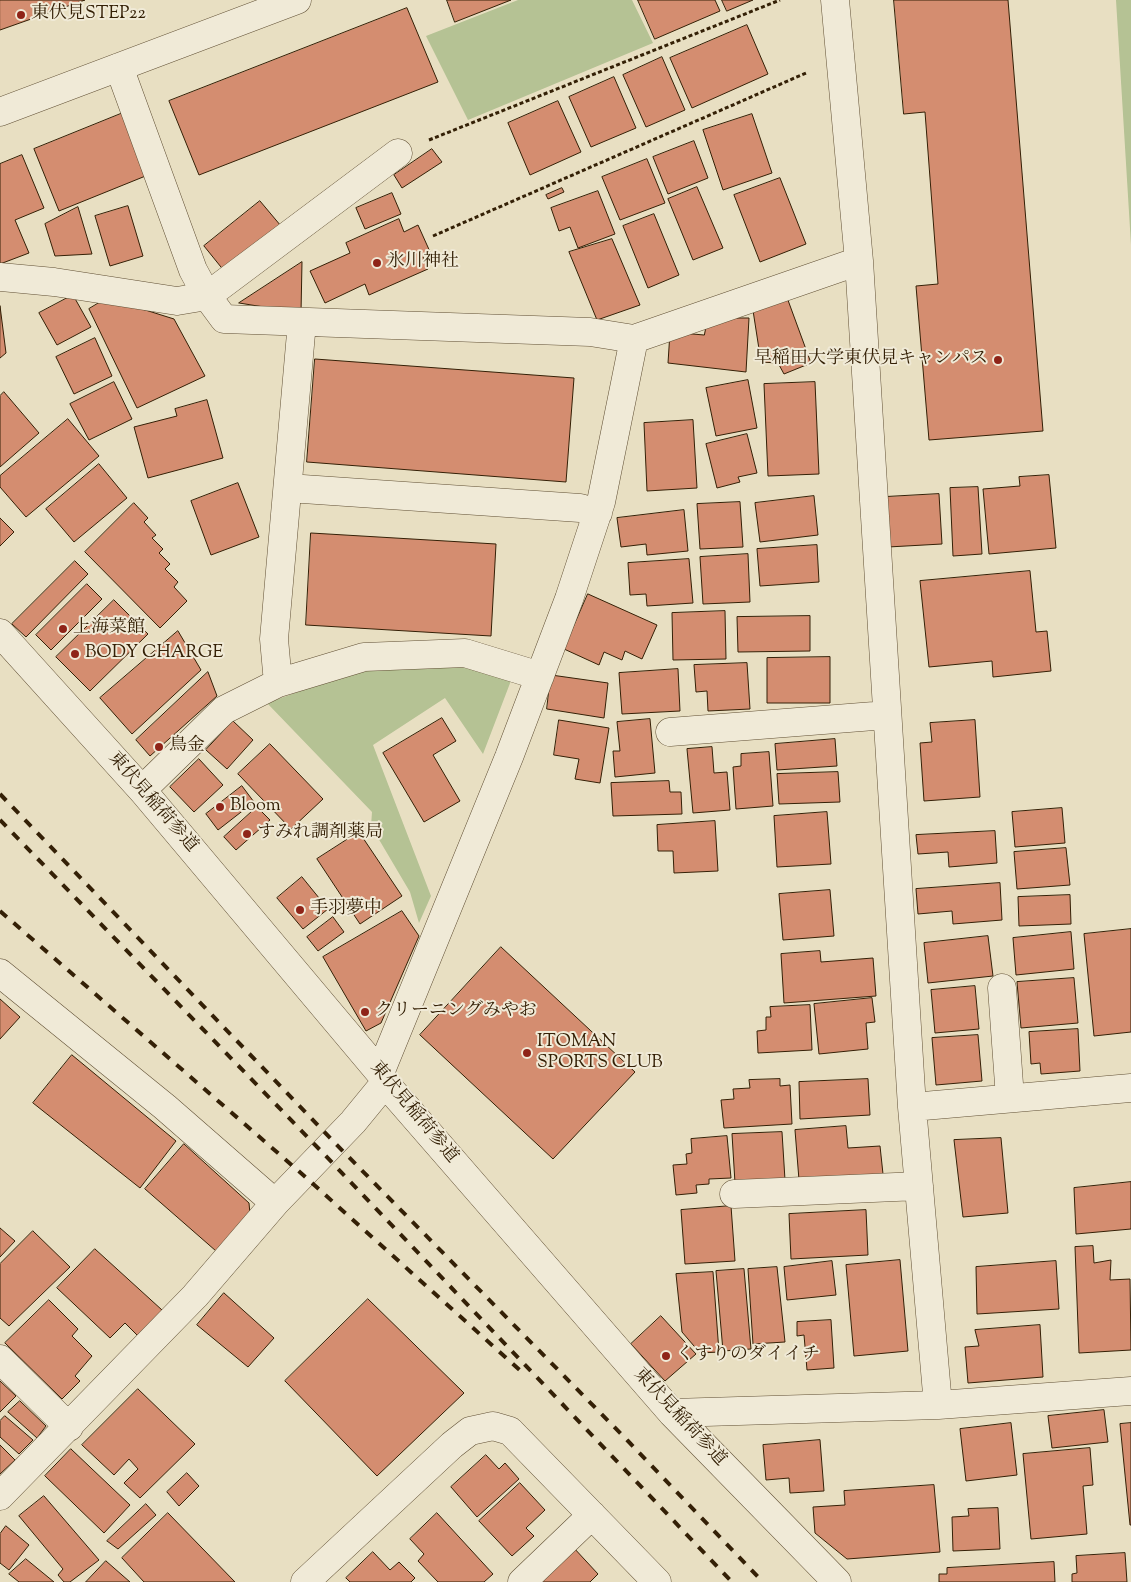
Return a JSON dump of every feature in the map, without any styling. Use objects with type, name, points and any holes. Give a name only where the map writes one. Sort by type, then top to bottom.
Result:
[{"type":"street","points":[[0,112],[297,0]]},
{"type":"street","points":[[835,0],[859,261],[912,1106],[938,1405]]},
{"type":"street","points":[[119,67],[192,270],[207,296],[224,319],[590,332],[634,339],[859,261]]},
{"type":"street","points":[[0,277],[54,282],[177,301],[207,296],[398,152]]},
{"type":"street","points":[[278,682],[274,639],[302,322]]},
{"type":"street","points":[[0,1496],[195,1296],[275,1203],[353,1122],[382,1078],[506,766],[569,599],[601,502],[634,339]]},
{"type":"street","points":[[288,488],[580,508],[598,513]]},
{"type":"street","name":"東伏見稲荷参道","points":[[0,633],[142,790],[382,1078],[672,1413],[838,1582]]},
{"type":"street","points":[[142,790],[224,710],[278,682],[364,657],[465,653],[540,676]]},
{"type":"street","points":[[670,732],[887,715]]},
{"type":"street","points":[[0,973],[165,1106],[275,1203]]},
{"type":"street","points":[[1002,988],[1010,1098]]},
{"type":"street","points":[[912,1106],[1131,1088]]},
{"type":"street","points":[[734,1194],[919,1186]]},
{"type":"street","points":[[0,1359],[69,1426]]},
{"type":"street","points":[[672,1413],[938,1405],[1131,1391]]},
{"type":"street","points":[[305,1582],[452,1445],[470,1431],[493,1426],[510,1431],[657,1582]]},
{"type":"street","points":[[522,1582],[592,1515]]},
{"type":"path","points":[[398,152],[780,0]]},
{"type":"path","points":[[433,236],[803,74]]},
{"type":"green space","points":[[518,0],[632,0],[653,43],[468,120],[426,36]]},
{"type":"green space","points":[[1116,0],[1131,0],[1131,245]]},
{"type":"green space","points":[[451,665],[512,678],[483,754],[445,698],[373,745],[431,896],[419,923],[410,892],[371,826],[372,812],[267,703],[362,669]]},
{"type":"building","name":"東伏見STEP22","points":[[0,0],[85,0],[0,30]]},
{"type":"building","points":[[447,0],[511,0],[455,22]]},
{"type":"building","points":[[638,0],[715,0],[720,11],[655,39]]},
{"type":"building","points":[[722,0],[753,0],[727,11]]},
{"type":"building","points":[[894,0],[1008,0],[1043,431],[929,440],[916,286],[938,284],[925,112],[904,114]]},
{"type":"building","points":[[407,8],[438,82],[199,175],[169,101]]},
{"type":"building","points":[[747,25],[768,74],[692,108],[670,58]]},
{"type":"building","points":[[662,57],[685,110],[646,127],[623,75]]},
{"type":"building","points":[[614,77],[636,128],[591,147],[569,97]]},
{"type":"building","points":[[558,101],[581,152],[530,175],[508,123]]},
{"type":"building","points":[[123,113],[148,175],[59,211],[34,149]]},
{"type":"building","points":[[752,114],[772,173],[723,190],[703,130]]},
{"type":"building","points":[[694,141],[708,178],[668,194],[653,157]]},
{"type":"building","points":[[432,149],[442,162],[402,188],[394,175]]},
{"type":"building","points":[[22,155],[44,208],[15,220],[29,253],[0,264],[0,164]]},
{"type":"building","points":[[647,159],[665,203],[620,220],[602,177]]},
{"type":"building","points":[[780,178],[806,244],[760,262],[734,195]]},
{"type":"building","points":[[697,187],[723,248],[693,260],[668,199]]},
{"type":"building","points":[[562,188],[564,192],[548,199],[546,195]]},
{"type":"building","points":[[598,191],[615,234],[578,248],[570,227],[559,231],[551,208]]},
{"type":"building","points":[[392,193],[401,214],[365,229],[356,208]]},
{"type":"building","points":[[260,201],[281,226],[225,272],[204,246]]},
{"type":"building","points":[[128,206],[143,256],[110,266],[95,216]]},
{"type":"building","points":[[78,207],[92,254],[55,256],[45,224]]},
{"type":"building","points":[[654,214],[679,275],[648,288],[623,226]]},
{"type":"building","name":"氷川神社","points":[[399,219],[404,232],[418,225],[431,254],[423,257],[428,269],[369,295],[365,284],[325,303],[310,271],[350,253],[346,243]]},
{"type":"building","points":[[612,239],[640,305],[597,320],[569,252]]},
{"type":"building","points":[[302,262],[301,313],[239,303]]},
{"type":"building","points":[[785,292],[811,363],[784,374],[778,363],[761,362],[752,304]]},
{"type":"building","points":[[73,295],[91,327],[57,345],[39,313]]},
{"type":"building","points":[[107,298],[174,319],[205,376],[137,408],[89,309]]},
{"type":"building","points":[[0,306],[6,353],[0,358]]},
{"type":"building","points":[[708,318],[749,318],[746,372],[668,363],[670,332],[704,335]]},
{"type":"building","points":[[95,338],[112,376],[74,394],[56,357]]},
{"type":"building","points":[[315,359],[574,378],[566,482],[307,462]]},
{"type":"building","points":[[748,380],[757,428],[716,436],[706,388]]},
{"type":"building","points":[[114,382],[132,419],[89,440],[70,404]]},
{"type":"building","points":[[815,382],[819,474],[768,476],[764,384]]},
{"type":"building","points":[[4,392],[39,433],[0,467],[0,396]]},
{"type":"building","points":[[207,400],[223,458],[148,478],[134,427],[177,416],[175,409]]},
{"type":"building","points":[[68,419],[99,456],[26,517],[0,487],[0,476]]},
{"type":"building","points":[[693,420],[697,488],[647,491],[644,423]]},
{"type":"building","points":[[747,434],[757,473],[738,477],[740,482],[717,488],[706,444]]},
{"type":"building","points":[[99,464],[127,498],[74,542],[46,509]]},
{"type":"building","points":[[1049,475],[1056,548],[989,554],[983,489],[1020,486],[1019,477]]},
{"type":"building","points":[[238,483],[259,537],[211,555],[191,501]]},
{"type":"building","points":[[978,487],[982,554],[953,556],[950,488]]},
{"type":"building","points":[[939,494],[942,544],[888,547],[885,497]]},
{"type":"building","points":[[814,496],[818,535],[760,542],[755,503]]},
{"type":"building","points":[[740,502],[743,547],[700,549],[697,504]]},
{"type":"building","points":[[134,503],[148,518],[144,522],[156,535],[152,538],[163,549],[159,553],[170,564],[165,569],[178,582],[174,587],[187,601],[160,628],[85,552]]},
{"type":"building","points":[[684,510],[688,551],[647,555],[646,544],[621,547],[617,518]]},
{"type":"building","points":[[0,518],[14,532],[0,546]]},
{"type":"building","points":[[311,533],[496,544],[491,636],[306,625]]},
{"type":"building","points":[[817,545],[819,582],[760,586],[757,549]]},
{"type":"building","points":[[748,554],[750,602],[703,604],[700,557]]},
{"type":"building","points":[[689,559],[693,603],[647,606],[646,594],[630,595],[628,563]]},
{"type":"building","points":[[75,561],[88,574],[26,637],[12,624]]},
{"type":"building","points":[[1030,571],[1036,632],[1047,631],[1051,671],[993,677],[992,661],[929,667],[920,581]]},
{"type":"building","points":[[87,584],[102,599],[51,650],[36,635]]},
{"type":"building","points":[[588,594],[657,625],[642,659],[625,651],[622,660],[604,652],[599,665],[564,649]]},
{"type":"building","points":[[114,600],[148,634],[90,691],[56,657]]},
{"type":"building","points":[[725,611],[726,659],[673,660],[672,613]]},
{"type":"building","points":[[810,616],[810,651],[738,652],[737,617]]},
{"type":"building","points":[[178,631],[201,670],[132,734],[100,698]]},
{"type":"building","points":[[830,657],[830,703],[767,703],[767,658]]},
{"type":"building","points":[[747,663],[750,709],[708,711],[707,691],[696,692],[694,665]]},
{"type":"building","points":[[678,669],[680,711],[622,714],[619,673]]},
{"type":"building","points":[[208,672],[217,696],[150,756],[136,740]]},
{"type":"building","points":[[551,675],[608,683],[604,718],[547,709]]},
{"type":"building","points":[[442,718],[456,741],[433,755],[460,801],[424,822],[383,753]]},
{"type":"building","points":[[650,719],[655,773],[615,777],[613,751],[620,751],[617,722]]},
{"type":"building","points":[[559,720],[609,728],[600,783],[575,779],[579,759],[554,755]]},
{"type":"building","points":[[975,720],[980,797],[924,801],[920,743],[932,742],[930,723]]},
{"type":"building","points":[[233,721],[253,740],[227,769],[206,750]]},
{"type":"building","points":[[835,739],[837,766],[777,770],[775,744]]},
{"type":"building","points":[[270,744],[323,799],[291,829],[238,774]]},
{"type":"building","points":[[712,747],[714,773],[727,772],[730,810],[693,813],[687,749]]},
{"type":"building","points":[[769,752],[773,806],[736,809],[733,767],[741,766],[741,754]]},
{"type":"building","points":[[199,759],[223,785],[194,812],[170,787]]},
{"type":"building","points":[[838,772],[840,802],[779,804],[777,774]]},
{"type":"building","points":[[669,781],[670,792],[681,792],[682,814],[613,816],[611,783]]},
{"type":"building","points":[[242,786],[254,802],[218,830],[206,814]]},
{"type":"building","points":[[257,807],[270,820],[236,850],[224,837]]},
{"type":"building","points":[[1062,808],[1065,843],[1015,847],[1012,812]]},
{"type":"building","points":[[827,812],[831,864],[777,867],[774,816]]},
{"type":"building","points":[[715,821],[718,871],[674,873],[673,851],[658,851],[657,825]]},
{"type":"building","points":[[995,831],[997,863],[949,867],[948,852],[918,854],[916,835]]},
{"type":"building","points":[[359,832],[402,896],[360,924],[317,859]]},
{"type":"building","points":[[1066,848],[1070,885],[1017,889],[1014,852]]},
{"type":"building","points":[[302,877],[328,909],[303,929],[277,898]]},
{"type":"building","points":[[1000,883],[1002,920],[953,924],[952,911],[918,914],[916,889]]},
{"type":"building","points":[[830,890],[834,936],[783,940],[779,894]]},
{"type":"building","points":[[1070,895],[1071,924],[1019,926],[1018,897]]},
{"type":"building","points":[[402,911],[419,936],[381,1023],[366,1031],[323,957]]},
{"type":"building","points":[[333,917],[344,932],[318,951],[307,937]]},
{"type":"building","points":[[1131,929],[1131,1032],[1094,1036],[1084,934]]},
{"type":"building","points":[[1071,932],[1074,969],[1016,975],[1013,938]]},
{"type":"building","points":[[988,936],[993,976],[928,983],[924,943]]},
{"type":"building","name":"ITOMAN SPORTS CLUB","points":[[501,947],[635,1072],[553,1159],[420,1035]]},
{"type":"building","points":[[820,951],[821,962],[873,958],[876,996],[784,1003],[781,954]]},
{"type":"building","points":[[1074,978],[1078,1023],[1021,1028],[1017,982]]},
{"type":"building","points":[[975,986],[979,1029],[935,1033],[931,990]]},
{"type":"building","points":[[872,998],[875,1022],[866,1023],[868,1049],[819,1054],[814,1004]]},
{"type":"building","points":[[0,999],[20,1017],[0,1039]]},
{"type":"building","points":[[810,1005],[812,1050],[758,1053],[757,1031],[766,1030],[766,1017],[771,1017],[770,1007]]},
{"type":"building","points":[[1078,1029],[1080,1071],[1041,1074],[1040,1063],[1031,1064],[1029,1032]]},
{"type":"building","points":[[978,1035],[982,1081],[936,1085],[932,1038]]},
{"type":"building","points":[[72,1055],[176,1141],[140,1188],[33,1103]]},
{"type":"building","points":[[780,1079],[780,1086],[790,1085],[792,1124],[724,1128],[721,1100],[734,1099],[733,1089],[750,1088],[749,1080]]},
{"type":"building","points":[[868,1079],[870,1115],[800,1119],[799,1082]]},
{"type":"building","points":[[846,1126],[848,1148],[880,1146],[883,1174],[799,1180],[795,1130]]},
{"type":"building","points":[[782,1132],[785,1180],[735,1183],[732,1134]]},
{"type":"building","points":[[727,1136],[731,1178],[709,1179],[709,1184],[696,1185],[697,1193],[676,1195],[673,1165],[687,1164],[686,1154],[692,1153],[691,1139]]},
{"type":"building","points":[[1001,1138],[1008,1213],[963,1217],[954,1140]]},
{"type":"building","points":[[184,1144],[249,1203],[250,1214],[216,1251],[145,1189]]},
{"type":"building","points":[[1131,1182],[1131,1229],[1076,1234],[1074,1188]]},
{"type":"building","points":[[731,1206],[735,1261],[685,1264],[681,1210]]},
{"type":"building","points":[[866,1210],[868,1255],[791,1259],[789,1214]]},
{"type":"building","points":[[0,1228],[15,1241],[0,1257]]},
{"type":"building","points":[[33,1231],[70,1267],[9,1326],[0,1318],[0,1264]]},
{"type":"building","points":[[1093,1246],[1094,1263],[1111,1260],[1110,1280],[1130,1279],[1131,1350],[1079,1353],[1075,1247]]},
{"type":"building","points":[[95,1249],[162,1310],[138,1336],[125,1323],[110,1338],[57,1288]]},
{"type":"building","points":[[900,1260],[908,1351],[854,1356],[846,1265]]},
{"type":"building","points":[[832,1261],[836,1295],[787,1300],[784,1267]]},
{"type":"building","points":[[1056,1261],[1059,1309],[977,1314],[976,1267]]},
{"type":"building","points":[[777,1267],[785,1342],[753,1344],[748,1269]]},
{"type":"building","points":[[744,1269],[751,1349],[723,1351],[716,1271]]},
{"type":"building","points":[[713,1272],[719,1352],[700,1353],[682,1332],[676,1274]]},
{"type":"building","points":[[224,1293],[274,1338],[248,1367],[197,1325]]},
{"type":"building","points":[[368,1299],[464,1393],[377,1476],[285,1381]]},
{"type":"building","points":[[49,1300],[78,1329],[72,1336],[92,1356],[75,1376],[80,1381],[62,1399],[5,1343]]},
{"type":"building","points":[[661,1316],[696,1354],[665,1381],[631,1344]]},
{"type":"building","points":[[831,1320],[834,1368],[807,1370],[804,1335],[797,1336],[797,1322]]},
{"type":"building","points":[[1040,1325],[1043,1377],[968,1383],[965,1347],[979,1346],[975,1330]]},
{"type":"building","points":[[0,1381],[16,1396],[0,1412]]},
{"type":"building","points":[[138,1389],[195,1444],[140,1498],[124,1483],[138,1469],[129,1459],[114,1475],[82,1445]]},
{"type":"building","points":[[20,1401],[46,1426],[37,1438],[8,1412]]},
{"type":"building","points":[[1104,1410],[1108,1442],[1052,1448],[1048,1416]]},
{"type":"building","points":[[5,1416],[33,1440],[19,1454],[0,1437],[0,1421]]},
{"type":"building","points":[[1011,1423],[1017,1475],[966,1481],[960,1429]]},
{"type":"building","points":[[1131,1423],[1131,1525],[1130,1525],[1120,1424]]},
{"type":"building","points":[[820,1440],[824,1491],[790,1493],[789,1478],[766,1480],[763,1445]]},
{"type":"building","points":[[0,1445],[15,1460],[0,1474]]},
{"type":"building","points":[[1090,1448],[1093,1485],[1083,1486],[1087,1534],[1031,1539],[1023,1454]]},
{"type":"building","points":[[71,1449],[130,1505],[104,1533],[45,1476]]},
{"type":"building","points":[[486,1455],[499,1469],[505,1463],[519,1479],[477,1517],[451,1487]]},
{"type":"building","points":[[187,1473],[199,1486],[179,1506],[167,1492]]},
{"type":"building","points":[[520,1483],[545,1510],[526,1528],[534,1536],[512,1556],[479,1521]]},
{"type":"building","points":[[934,1485],[940,1552],[847,1559],[815,1533],[813,1507],[845,1505],[844,1491]]},
{"type":"building","points":[[44,1496],[99,1560],[70,1582],[64,1582],[58,1575],[63,1569],[19,1516]]},
{"type":"building","points":[[146,1504],[156,1515],[118,1549],[107,1541]]},
{"type":"building","points":[[998,1508],[1000,1549],[953,1551],[952,1517],[969,1516],[968,1509]]},
{"type":"building","points":[[168,1513],[235,1582],[144,1582],[122,1558]]},
{"type":"building","points":[[437,1513],[493,1574],[484,1582],[438,1582],[418,1561],[424,1554],[410,1539]]},
{"type":"building","points":[[6,1526],[29,1545],[9,1570],[0,1563],[0,1534]]},
{"type":"building","points":[[573,1547],[598,1574],[590,1582],[536,1582]]},
{"type":"building","points":[[373,1552],[390,1570],[399,1562],[415,1578],[411,1582],[350,1582],[346,1578]]},
{"type":"building","points":[[1125,1553],[1127,1582],[1072,1582],[1072,1574],[1077,1573],[1076,1556]]},
{"type":"building","points":[[26,1559],[54,1582],[19,1582],[9,1574]]},
{"type":"building","points":[[106,1561],[130,1582],[86,1582]]},
{"type":"building","points":[[1054,1562],[1055,1582],[939,1582],[939,1574],[947,1574],[947,1568]]},
{"type":"railway","points":[[0,794],[333,1141],[628,1441],[763,1582]]},
{"type":"railway","points":[[0,820],[322,1152],[732,1582]]},
{"type":"railway","points":[[0,911],[302,1174],[523,1373]]},
{"type":"place","name":"東伏見STEP22","points":[[21,15]]},
{"type":"place","name":"氷川神社","points":[[377,263]]},
{"type":"place","name":"早稲田大学東伏見キャンパス","points":[[998,360]]},
{"type":"place","name":"上海菜館","points":[[63,629]]},
{"type":"place","name":"BODY CHARGE","points":[[75,654]]},
{"type":"place","name":"鳥金","points":[[159,747]]},
{"type":"place","name":"Bloom","points":[[220,807]]},
{"type":"place","name":"すみれ調剤薬局","points":[[247,834]]},
{"type":"place","name":"手羽夢中","points":[[300,910]]},
{"type":"place","name":"クリーニングみやお","points":[[365,1012]]},
{"type":"place","name":"ITOMAN SPORTS CLUB","points":[[527,1053]]},
{"type":"place","name":"くすりのダイイチ","points":[[666,1356]]}]
